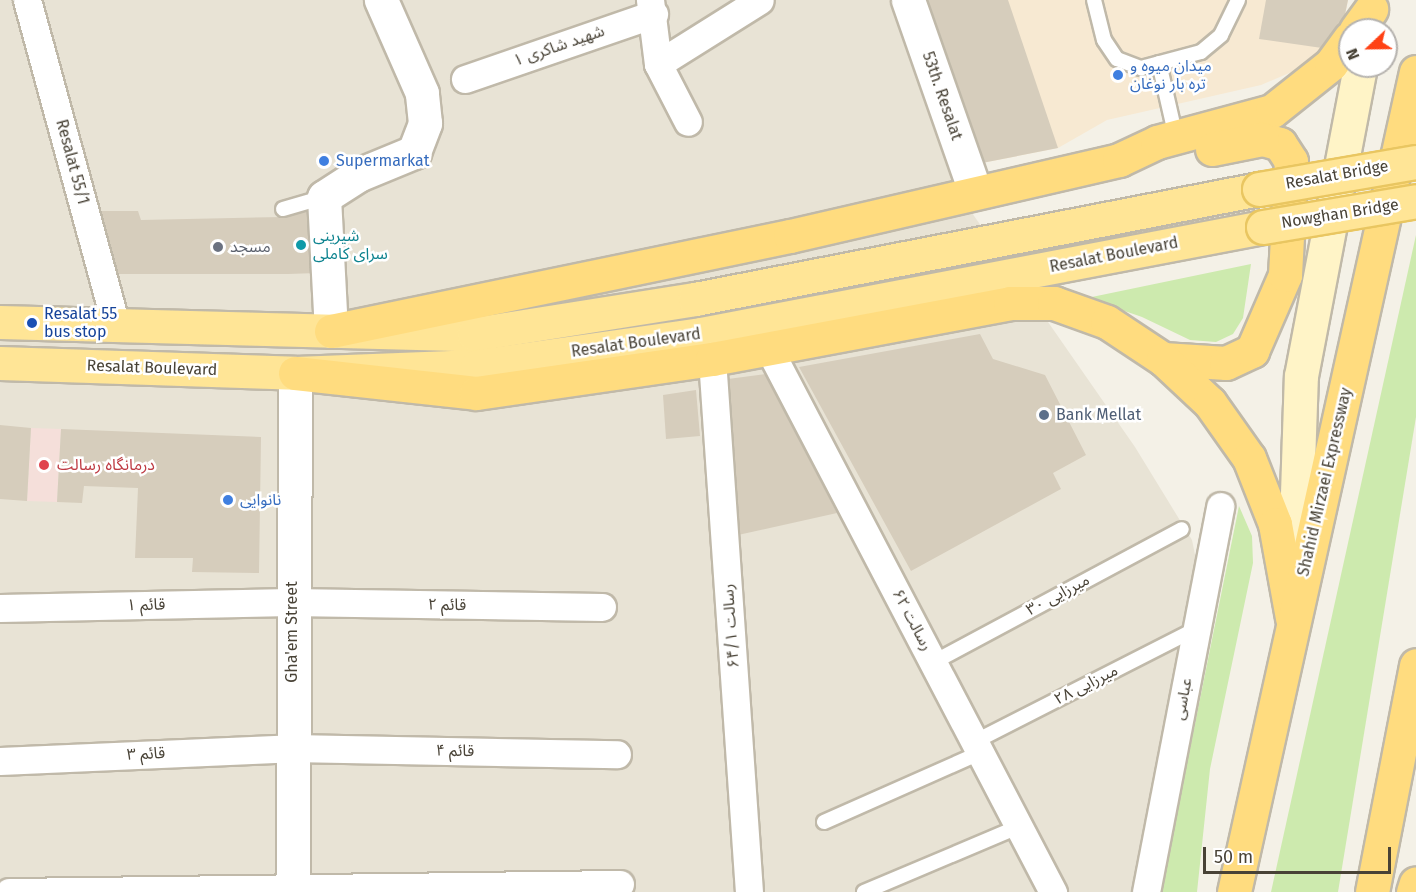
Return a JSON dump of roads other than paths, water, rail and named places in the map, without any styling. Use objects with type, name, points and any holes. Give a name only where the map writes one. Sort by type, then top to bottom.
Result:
[{"type":"highway","points":[[331,331],[767,241],[975,191],[1119,160],[1176,137],[1272,111],[1316,78],[1338,52]]},
{"type":"highway","name":"Shahid Mirzaei Expressway","points":[[1234,892],[1292,618],[1416,72]]},
{"type":"highway","points":[[1119,160],[1160,160],[1262,138],[1280,144],[1291,161],[1285,275],[1252,351],[1226,363],[1163,359]]},
{"type":"highway","points":[[295,372],[476,393],[712,359],[1010,303],[1054,303],[1107,322],[1163,359],[1210,402],[1249,458],[1275,524],[1292,618]]},
{"type":"highway","points":[[1372,892],[1416,665]]},
{"type":"highway","points":[[1413,892],[1416,883]]},
{"type":"main road","points":[[1292,618],[1301,376],[1358,78]]},
{"type":"main road","name":"Resalat Bridge","points":[[1259,189],[1416,162]]},
{"type":"main road","name":"Resalat Boulevard","points":[[0,322],[474,334],[694,299],[1259,189]]},
{"type":"main road","name":"Nowghan Bridge","points":[[1263,226],[1416,201]]},
{"type":"main road","name":"Resalat Boulevard","points":[[0,363],[295,372],[477,366],[690,336],[1263,226]]},
{"type":"street","name":"Resalat 55/1","points":[[27,0],[116,325]]},
{"type":"street","points":[[331,331],[324,197],[358,175],[414,152],[425,123],[422,93],[381,0]]},
{"type":"street","points":[[658,64],[760,0]]},
{"type":"street","name":"53th. Resalat","points":[[908,0],[975,191]]},
{"type":"street","points":[[652,7],[658,64],[687,122]]},
{"type":"street","name":"شهید شاکری ۱","points":[[465,79],[652,7]]},
{"type":"street","name":"رسالت ۶۲","points":[[769,349],[979,746],[1053,892]]},
{"type":"street","name":"رسالت ۶۴/۱","points":[[712,359],[749,892]]},
{"type":"street","name":"Gha'em Street","points":[[293,890],[291,602],[295,372]]},
{"type":"street","name":"عباسی","points":[[1146,892],[1220,506]]},
{"type":"street","name":"قائم ۲","points":[[291,602],[602,607]]},
{"type":"street","name":"قائم ۱","points":[[0,608],[291,602]]},
{"type":"street","name":"قائم ۴","points":[[292,748],[617,754]]},
{"type":"street","name":"قائم ۳","points":[[0,761],[292,748]]},
{"type":"street","points":[[9,892],[620,884]]},
{"type":"lane","points":[[1094,0],[1104,40],[1117,59],[1141,68],[1201,52],[1221,35],[1238,0]]},
{"type":"lane","points":[[1159,63],[1176,137]]},
{"type":"lane","points":[[283,209],[324,197]]},
{"type":"lane","name":"میرزایی ۳۰","points":[[934,662],[1182,529]]},
{"type":"lane","name":"میرزایی ۲۸","points":[[824,822],[979,746],[1197,629]]},
{"type":"lane","points":[[864,892],[1020,826]]},
{"type":"place","name":"میدان میوه و تره بار نوغان","points":[[1118,75]]},
{"type":"place","name":"Supermarkat","points":[[324,161]]},
{"type":"place","name":"شیرینی سرای کاملی","points":[[301,245]]},
{"type":"place","name":"مسجد","points":[[218,247]]},
{"type":"place","name":"Resalat 55 bus stop","points":[[32,323]]},
{"type":"place","name":"Bank Mellat","points":[[1044,415]]},
{"type":"place","name":"درمانگاه رسالت","points":[[44,465]]},
{"type":"place","name":"نانوایی","points":[[228,500]]}]
